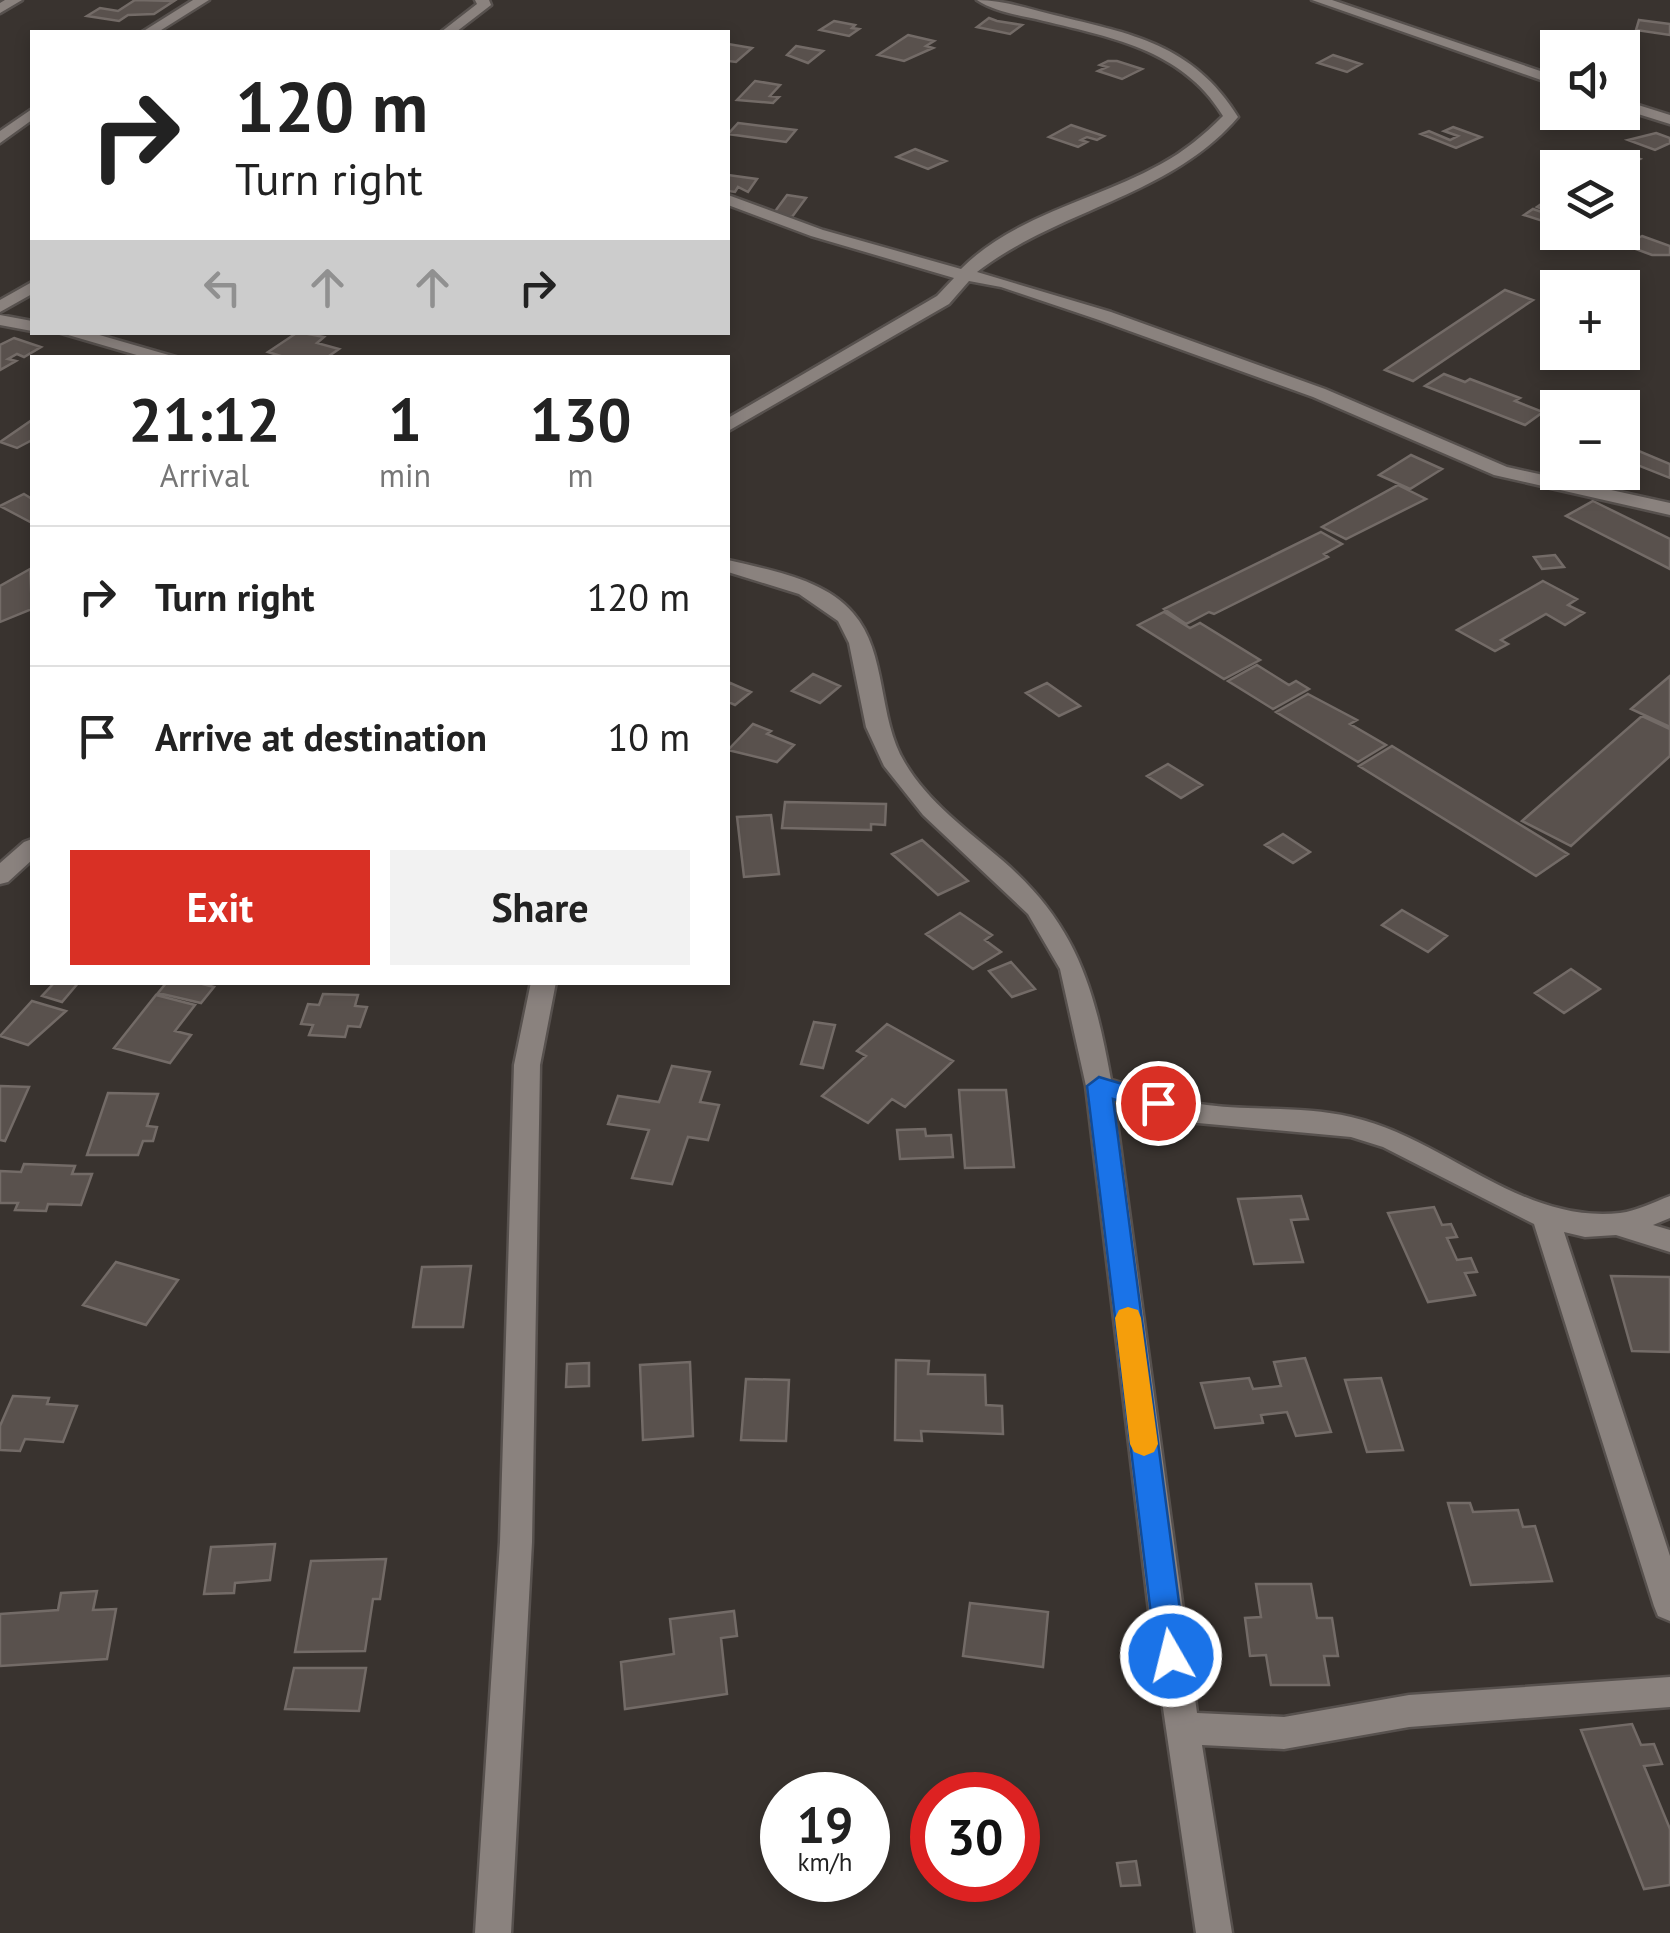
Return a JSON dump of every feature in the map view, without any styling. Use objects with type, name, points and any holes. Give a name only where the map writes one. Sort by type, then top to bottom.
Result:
[{"type":"street","points":[[0,10],[15,0]]},
{"type":"street","points":[[152,30],[202,0]]},
{"type":"street","points":[[451,30],[484,4],[482,0]]},
{"type":"street","points":[[730,425],[943,300],[960,274],[1009,240],[1201,145],[1216,136],[1231,118],[1219,98],[1176,58],[984,0]]},
{"type":"street","points":[[1318,0],[1540,76]]},
{"type":"street","points":[[1640,110],[1670,120]]},
{"type":"street","points":[[0,138],[30,115]]},
{"type":"street","points":[[730,201],[816,233],[1038,294],[1304,387],[1500,471],[1670,509]]},
{"type":"street","points":[[0,307],[30,287]]},
{"type":"street","points":[[0,320],[30,326]]},
{"type":"street","points":[[80,335],[159,355]]},
{"type":"street","points":[[111,342],[124,335]]},
{"type":"street","points":[[730,567],[822,599],[846,618],[882,742],[908,786],[1038,908],[1064,949],[1088,1023],[1099,1086],[1182,1728],[1214,1933]]},
{"type":"street","points":[[0,876],[30,849]]},
{"type":"street","points":[[492,1933],[516,1542],[527,1065],[543,985]]},
{"type":"street","points":[[1099,1086],[1186,1112],[1352,1127],[1390,1140],[1546,1219],[1581,1225],[1619,1225],[1670,1241]]},
{"type":"street","points":[[1619,1225],[1670,1207]]},
{"type":"street","points":[[1546,1219],[1670,1606]]},
{"type":"street","points":[[1182,1728],[1284,1733],[1408,1711],[1670,1692]]},
{"type":"building","points":[[135,0],[174,1],[154,14],[128,15],[119,21],[87,16],[100,8],[118,11]]},
{"type":"building","points":[[989,18],[1022,25],[1010,34],[977,27]]},
{"type":"building","points":[[1639,20],[1670,24],[1670,35],[1636,30]]},
{"type":"building","points":[[834,21],[859,29],[849,36],[820,30]]},
{"type":"building","points":[[908,35],[934,41],[926,46],[933,48],[904,61],[878,55]]},
{"type":"building","points":[[730,44],[752,48],[736,62],[730,61]]},
{"type":"building","points":[[796,46],[823,51],[808,63],[787,55]]},
{"type":"building","points":[[1333,55],[1361,64],[1347,72],[1318,63]]},
{"type":"building","points":[[1108,61],[1142,69],[1122,79],[1098,71],[1107,67],[1100,65]]},
{"type":"building","points":[[755,81],[780,85],[770,96],[779,97],[773,103],[737,100]]},
{"type":"building","points":[[738,123],[796,130],[786,142],[730,132]]},
{"type":"building","points":[[1071,125],[1104,136],[1097,140],[1087,137],[1081,140],[1087,142],[1078,147],[1049,137]]},
{"type":"building","points":[[1453,127],[1481,137],[1456,148],[1421,134],[1429,131],[1450,140],[1458,136],[1444,131]]},
{"type":"building","points":[[1656,133],[1670,138],[1670,143],[1655,150],[1628,140]]},
{"type":"building","points":[[915,149],[946,161],[928,169],[897,157]]},
{"type":"building","points":[[730,175],[757,179],[748,192],[738,187],[730,191]]},
{"type":"building","points":[[787,195],[806,198],[792,217],[773,214]]},
{"type":"building","points":[[1533,209],[1540,211],[1540,220],[1524,215]]},
{"type":"building","points":[[1640,237],[1670,246],[1670,255],[1638,250]]},
{"type":"building","points":[[1505,290],[1533,300],[1413,381],[1385,370]]},
{"type":"building","points":[[294,335],[324,337],[317,343],[339,349],[330,355],[268,352]]},
{"type":"building","points":[[14,338],[41,347],[24,357],[17,354],[8,359],[16,361],[0,370],[0,345]]},
{"type":"building","points":[[1444,374],[1465,382],[1470,379],[1520,398],[1515,401],[1540,414],[1525,425],[1425,386]]},
{"type":"building","points":[[30,421],[30,441],[17,448],[0,442]]},
{"type":"building","points":[[1640,452],[1670,464],[1670,478],[1640,466]]},
{"type":"building","points":[[1411,455],[1442,469],[1410,489],[1379,475]]},
{"type":"building","points":[[1398,485],[1426,499],[1346,539],[1322,527]]},
{"type":"building","points":[[24,494],[30,498],[30,522],[0,506]]},
{"type":"building","points":[[1593,501],[1670,539],[1670,569],[1566,516]]},
{"type":"building","points":[[1321,532],[1342,544],[1324,554],[1328,557],[1214,614],[1209,612],[1186,624],[1164,609]]},
{"type":"building","points":[[1555,555],[1564,567],[1542,569],[1534,557]]},
{"type":"building","points":[[30,569],[30,610],[0,622],[0,586]]},
{"type":"building","points":[[1543,581],[1577,599],[1568,605],[1584,613],[1565,625],[1546,614],[1501,640],[1508,644],[1495,651],[1457,630]]},
{"type":"building","points":[[1164,612],[1190,628],[1200,623],[1260,660],[1224,679],[1138,625]]},
{"type":"building","points":[[1257,665],[1289,685],[1296,681],[1309,689],[1273,709],[1228,681]]},
{"type":"building","points":[[813,674],[840,686],[820,703],[792,691]]},
{"type":"building","points":[[1670,676],[1670,727],[1631,709]]},
{"type":"building","points":[[730,683],[751,692],[735,705],[730,703]]},
{"type":"building","points":[[1047,683],[1080,706],[1059,716],[1026,693]]},
{"type":"building","points":[[1308,694],[1357,720],[1350,724],[1386,745],[1358,762],[1276,712]]},
{"type":"building","points":[[1642,716],[1670,729],[1670,756],[1571,846],[1522,821]]},
{"type":"building","points":[[753,724],[794,745],[777,762],[730,748]]},
{"type":"building","points":[[1392,746],[1568,854],[1536,876],[1359,766]]},
{"type":"building","points":[[1168,764],[1202,785],[1181,798],[1147,776]]},
{"type":"building","points":[[785,802],[886,804],[885,825],[871,824],[871,830],[782,828]]},
{"type":"building","points":[[771,815],[779,874],[744,877],[737,817]]},
{"type":"building","points":[[1283,834],[1310,852],[1293,863],[1265,845]]},
{"type":"building","points":[[922,840],[968,881],[938,895],[892,854]]},
{"type":"building","points":[[1402,910],[1447,936],[1428,952],[1382,925]]},
{"type":"building","points":[[960,913],[992,935],[985,940],[1001,952],[973,969],[926,934]]},
{"type":"building","points":[[1011,962],[1035,989],[1012,997],[989,971]]},
{"type":"building","points":[[1571,969],[1600,989],[1564,1013],[1535,993]]},
{"type":"building","points":[[52,985],[76,985],[62,1002],[42,996]]},
{"type":"building","points":[[165,985],[214,987],[201,1003],[158,993]]},
{"type":"building","points":[[323,994],[358,995],[355,1006],[367,1007],[360,1027],[348,1026],[345,1037],[309,1035],[313,1025],[301,1024],[308,1004],[319,1005]]},
{"type":"building","points":[[156,995],[195,1005],[175,1031],[191,1035],[170,1063],[114,1048]]},
{"type":"building","points":[[32,1001],[66,1011],[28,1045],[0,1036]]},
{"type":"building","points":[[814,1022],[835,1025],[823,1068],[801,1064]]},
{"type":"building","points":[[887,1024],[953,1061],[905,1107],[892,1099],[868,1123],[822,1096],[866,1056],[857,1051]]},
{"type":"building","points":[[672,1066],[710,1072],[700,1102],[719,1105],[708,1140],[688,1137],[672,1184],[632,1178],[649,1130],[608,1124],[618,1096],[659,1102]]},
{"type":"building","points":[[0,1086],[29,1087],[5,1141],[0,1140]]},
{"type":"building","points":[[959,1090],[1006,1090],[1014,1167],[965,1168]]},
{"type":"building","points":[[108,1093],[158,1094],[147,1126],[157,1127],[153,1141],[143,1141],[138,1155],[87,1155]]},
{"type":"building","points":[[925,1129],[926,1136],[951,1135],[953,1157],[900,1159],[897,1130]]},
{"type":"building","points":[[24,1164],[75,1166],[72,1174],[92,1174],[81,1205],[48,1204],[46,1211],[15,1210],[18,1203],[0,1203],[0,1171],[21,1172]]},
{"type":"building","points":[[1301,1196],[1308,1219],[1291,1220],[1303,1262],[1254,1264],[1238,1199]]},
{"type":"building","points":[[1434,1207],[1442,1225],[1451,1224],[1457,1237],[1447,1238],[1457,1260],[1471,1258],[1477,1272],[1465,1273],[1475,1295],[1428,1302],[1388,1213]]},
{"type":"building","points":[[116,1262],[178,1280],[146,1325],[83,1305]]},
{"type":"building","points":[[471,1266],[463,1327],[413,1327],[422,1267]]},
{"type":"building","points":[[1611,1276],[1670,1277],[1670,1352],[1632,1351]]},
{"type":"building","points":[[1305,1358],[1331,1432],[1296,1436],[1287,1412],[1261,1415],[1263,1423],[1215,1428],[1201,1383],[1249,1378],[1253,1389],[1281,1386],[1274,1362]]},
{"type":"building","points":[[896,1360],[929,1361],[928,1374],[985,1375],[986,1405],[1002,1406],[1003,1434],[921,1431],[922,1441],[895,1440]]},
{"type":"building","points":[[690,1362],[693,1436],[643,1440],[640,1365]]},
{"type":"building","points":[[589,1363],[589,1386],[566,1387],[567,1364]]},
{"type":"building","points":[[1381,1378],[1403,1450],[1367,1452],[1345,1380]]},
{"type":"building","points":[[746,1379],[789,1380],[786,1441],[741,1440]]},
{"type":"building","points":[[13,1396],[49,1398],[47,1404],[77,1406],[63,1442],[25,1439],[20,1451],[0,1450],[0,1426]]},
{"type":"building","points":[[1448,1503],[1470,1503],[1473,1512],[1518,1510],[1523,1527],[1535,1526],[1552,1581],[1471,1585]]},
{"type":"building","points":[[275,1544],[270,1580],[235,1583],[234,1593],[204,1594],[211,1547]]},
{"type":"building","points":[[386,1559],[380,1599],[373,1599],[365,1651],[295,1652],[311,1561]]},
{"type":"building","points":[[1256,1584],[1311,1584],[1317,1618],[1332,1618],[1338,1656],[1324,1656],[1329,1685],[1271,1685],[1266,1655],[1250,1656],[1245,1618],[1261,1617]]},
{"type":"building","points":[[97,1591],[93,1610],[116,1609],[107,1659],[0,1666],[0,1614],[58,1610],[61,1593]]},
{"type":"building","points":[[970,1603],[1048,1612],[1043,1667],[963,1656]]},
{"type":"building","points":[[734,1611],[737,1636],[721,1638],[727,1694],[625,1709],[621,1662],[674,1654],[670,1619]]},
{"type":"building","points":[[294,1668],[366,1668],[359,1711],[285,1709]]},
{"type":"building","points":[[1632,1724],[1641,1745],[1654,1744],[1662,1764],[1644,1766],[1670,1829],[1670,1885],[1644,1889],[1581,1730]]},
{"type":"building","points":[[1136,1861],[1140,1885],[1121,1886],[1117,1863]]},
{"type":"slow traffic","points":[[1128,1318],[1144,1444]]},
{"type":"route","points":[[1158,1103],[1099,1086],[1171,1656]]}]
